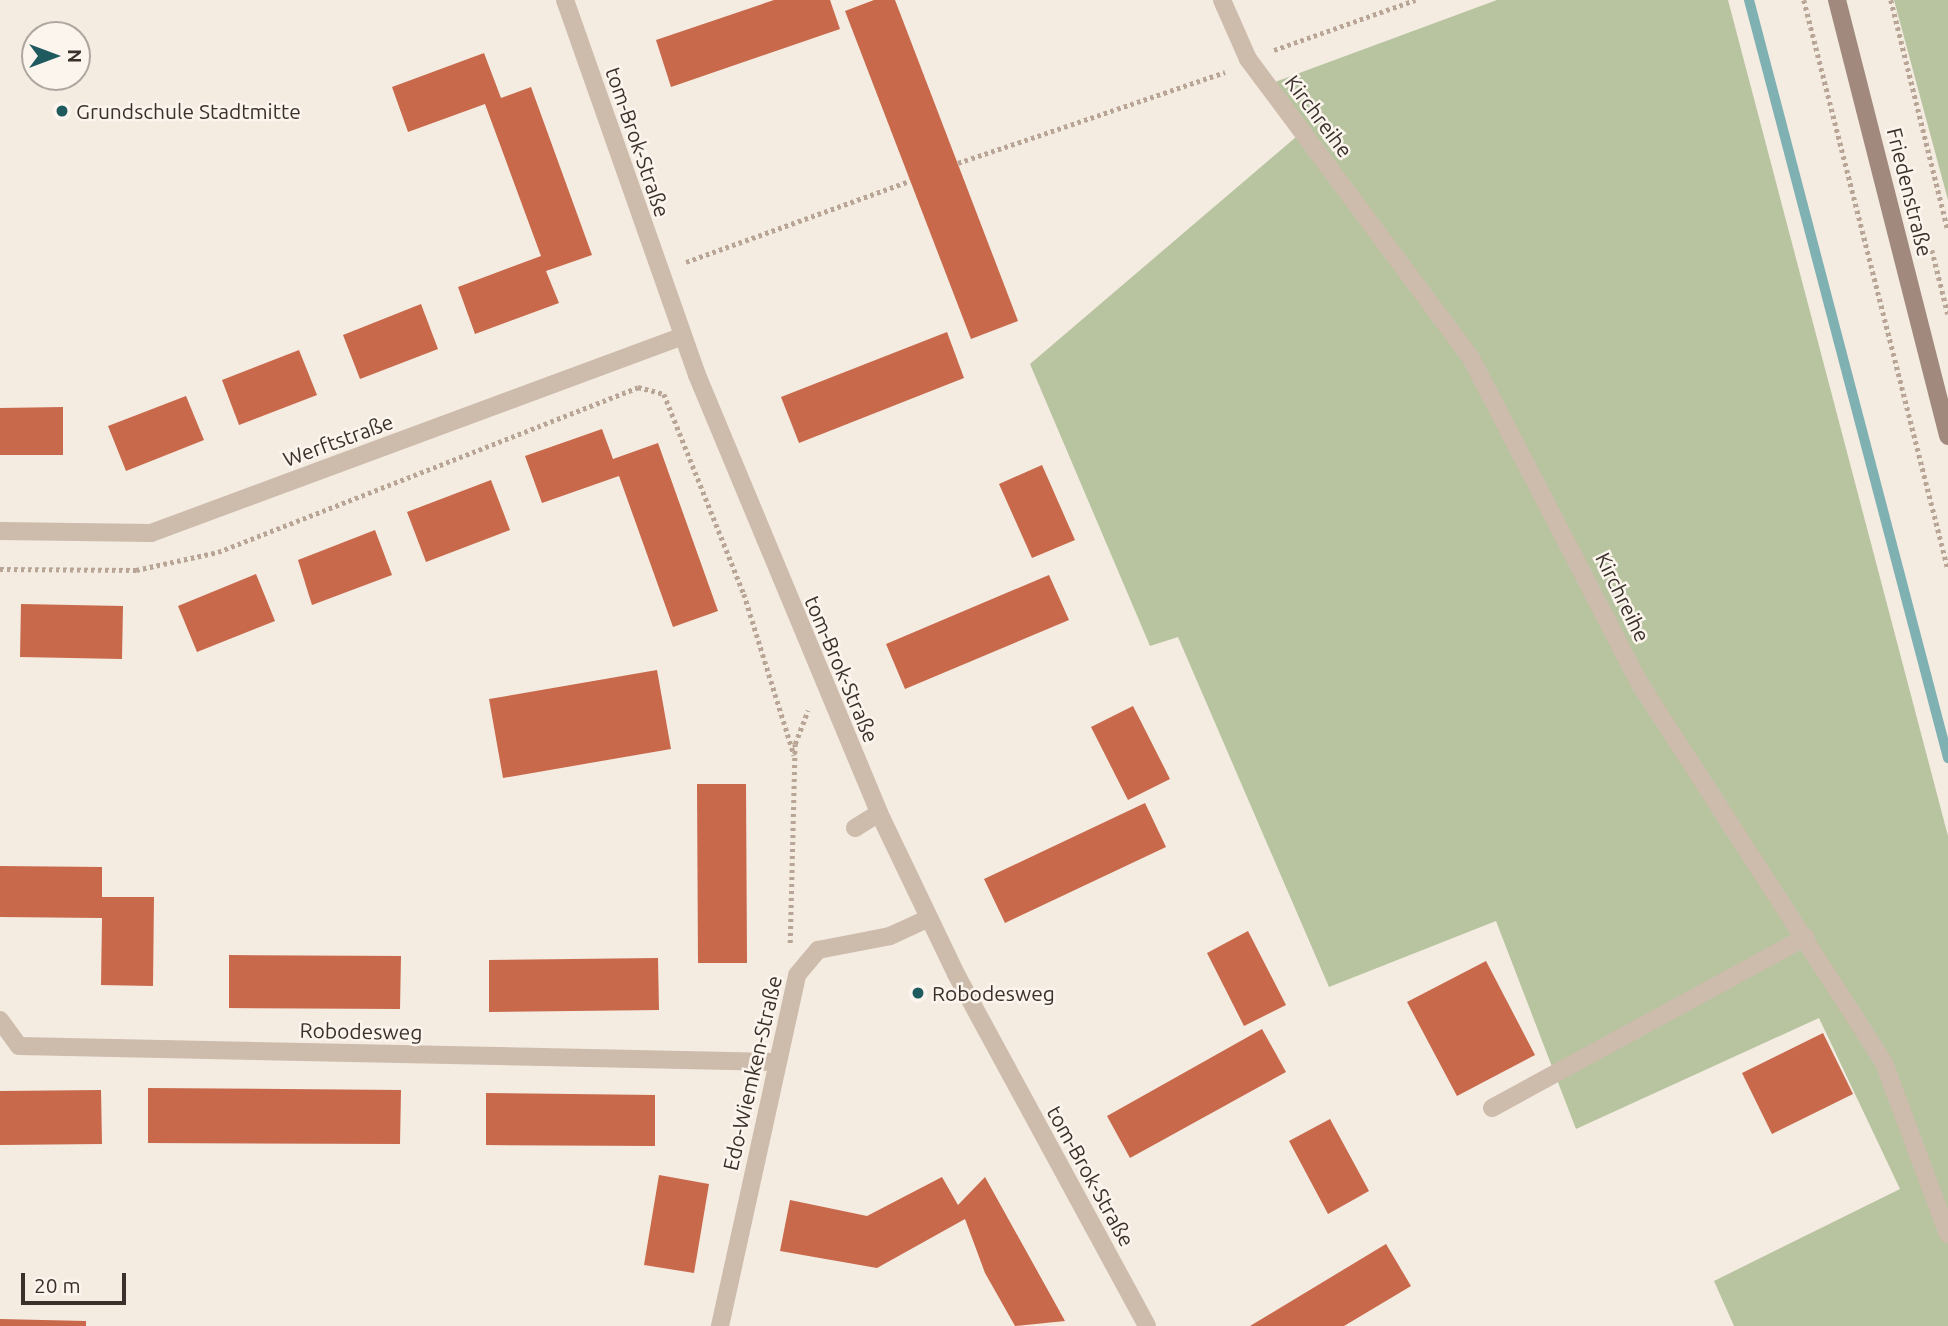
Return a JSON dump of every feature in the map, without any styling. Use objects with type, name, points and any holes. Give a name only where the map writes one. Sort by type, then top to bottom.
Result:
[{"type":"main road","name":"Friedenstraße","points":[[1837,0],[1948,436]]},
{"type":"street","name":"tom-Brok-Straße","points":[[565,0],[683,336],[820,677],[879,813],[927,919],[1147,1326]]},
{"type":"street","name":"Kirchreihe","points":[[1222,0],[1248,59],[1472,360],[1640,684],[1884,1063],[1948,1234]]},
{"type":"street","name":"Werftstraße","points":[[0,531],[151,533],[683,336]]},
{"type":"street","points":[[855,828],[879,813]]},
{"type":"street","name":"Edo-Wiemken-Straße","points":[[720,1326],[797,975],[818,950],[890,936],[927,919]]},
{"type":"street","points":[[1492,1108],[1805,937]]},
{"type":"street","name":"Robodesweg","points":[[0,1020],[19,1046],[776,1062]]},
{"type":"path","points":[[958,163],[1209,81],[1248,59],[1415,0]]},
{"type":"path","points":[[1804,0],[1948,569]]},
{"type":"path","points":[[1891,0],[1948,230]]},
{"type":"path","points":[[659,272],[910,181]]},
{"type":"path","points":[[0,569],[136,570],[218,552],[638,387],[664,394],[744,594],[794,755]]},
{"type":"path","points":[[797,975],[787,928],[794,755],[820,677]]},
{"type":"green space","points":[[1497,0],[1728,0],[1948,836],[1948,1326],[1734,1326],[1714,1281],[1900,1189],[1819,1018],[1576,1129],[1496,921],[1329,987],[1178,637],[1150,646],[1030,364],[1296,137],[1275,82]]},
{"type":"green space","points":[[1894,0],[1948,0],[1948,200]]},
{"type":"building","points":[[774,0],[830,0],[840,29],[671,87],[656,40]]},
{"type":"building","points":[[874,0],[895,0],[1018,321],[971,339],[845,11]]},
{"type":"building","points":[[484,53],[501,98],[531,87],[592,255],[546,271],[559,303],[475,334],[458,287],[541,256],[485,104],[408,132],[392,87]]},
{"type":"building","points":[[421,304],[438,349],[360,379],[343,335]]},
{"type":"building","points":[[947,332],[964,378],[799,443],[781,397]]},
{"type":"building","points":[[299,350],[317,395],[239,425],[222,380]]},
{"type":"building","points":[[186,396],[204,440],[126,471],[108,426]]},
{"type":"building","points":[[63,407],[63,455],[0,455],[0,408]]},
{"type":"building","points":[[602,429],[613,459],[658,443],[718,611],[673,627],[619,476],[542,503],[525,456]]},
{"type":"building","points":[[1042,465],[1075,540],[1032,558],[999,484]]},
{"type":"building","points":[[491,480],[510,530],[426,562],[407,512]]},
{"type":"building","points":[[375,530],[392,575],[312,605],[298,560]]},
{"type":"building","points":[[256,574],[275,621],[197,652],[178,606]]},
{"type":"building","points":[[1049,575],[1069,620],[905,689],[886,644]]},
{"type":"building","points":[[21,604],[123,606],[122,659],[20,657]]},
{"type":"building","points":[[657,670],[671,749],[503,778],[489,699]]},
{"type":"building","points":[[1133,706],[1170,779],[1128,800],[1091,727]]},
{"type":"building","points":[[697,784],[746,784],[747,963],[698,963]]},
{"type":"building","points":[[1145,803],[1166,847],[1005,923],[984,879]]},
{"type":"building","points":[[0,866],[102,867],[102,897],[154,897],[153,986],[101,985],[102,918],[0,917]]},
{"type":"building","points":[[1248,931],[1286,1005],[1244,1026],[1207,953]]},
{"type":"building","points":[[229,955],[401,956],[400,1009],[229,1008]]},
{"type":"building","points":[[658,958],[659,1010],[489,1012],[489,960]]},
{"type":"building","points":[[1486,961],[1535,1055],[1457,1096],[1407,1002]]},
{"type":"building","points":[[1262,1029],[1286,1072],[1130,1158],[1107,1116]]},
{"type":"building","points":[[1823,1033],[1853,1094],[1772,1134],[1742,1073]]},
{"type":"building","points":[[148,1088],[401,1090],[400,1144],[148,1143]]},
{"type":"building","points":[[101,1090],[102,1144],[0,1145],[0,1091]]},
{"type":"building","points":[[486,1093],[655,1095],[655,1146],[486,1145]]},
{"type":"building","points":[[1330,1119],[1369,1191],[1328,1214],[1289,1141]]},
{"type":"building","points":[[659,1175],[709,1184],[694,1273],[644,1265]]},
{"type":"building","points":[[942,1177],[958,1205],[985,1177],[1065,1321],[1015,1326],[985,1273],[965,1219],[877,1268],[780,1251],[790,1200],[867,1216]]},
{"type":"building","points":[[1386,1244],[1411,1286],[1344,1326],[1250,1326]]},
{"type":"building","points":[[0,1319],[86,1321],[86,1326],[0,1326]]},
{"type":"waterway","points":[[1749,0],[1948,758]]},
{"type":"place","name":"Grundschule Stadtmitte","points":[[62,111]]},
{"type":"place","name":"Robodesweg","points":[[918,993]]}]
